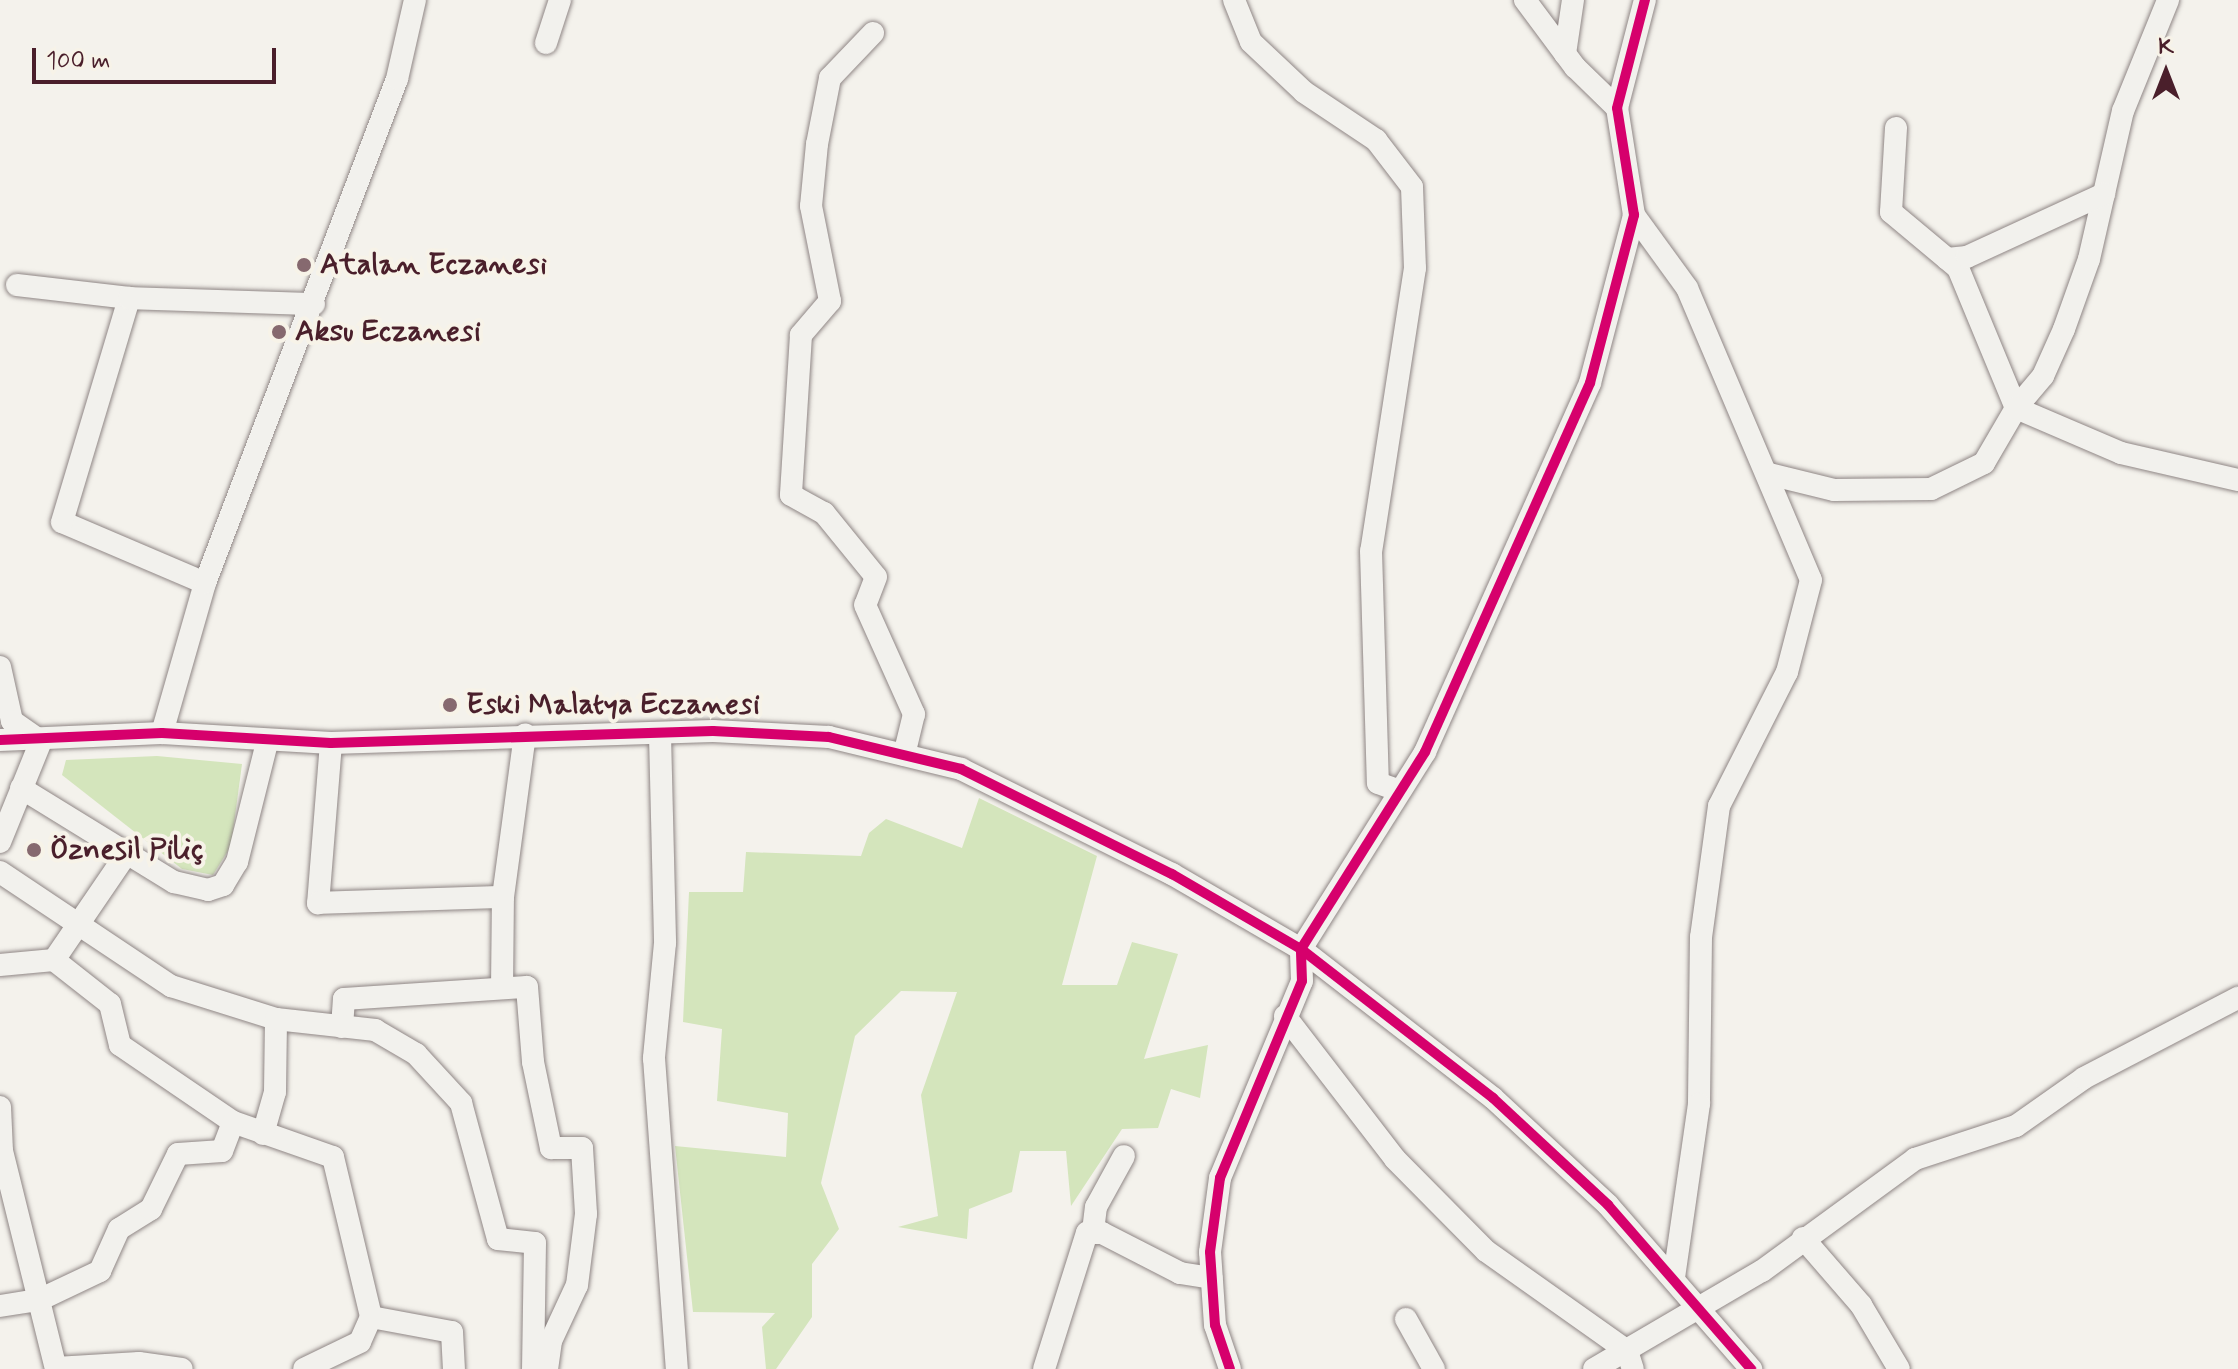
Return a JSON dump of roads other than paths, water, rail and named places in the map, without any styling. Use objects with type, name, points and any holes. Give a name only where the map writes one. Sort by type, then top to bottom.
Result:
[{"type":"street","points":[[162,733],[205,583],[314,304],[397,79],[415,0]]},
{"type":"street","points":[[546,43],[560,0]]},
{"type":"street","points":[[1234,0],[1251,42],[1304,92],[1376,140],[1412,187],[1415,268],[1371,551],[1378,783],[1400,791]]},
{"type":"street","points":[[1525,0],[1565,54],[1617,108]]},
{"type":"street","points":[[1565,54],[1573,0]]},
{"type":"street","points":[[1230,1369],[1215,1325],[1212,1278],[1220,1178],[1262,1088],[1285,1016],[1302,981],[1301,949],[1438,724],[1590,383],[1634,215],[1617,108],[1645,0]]},
{"type":"street","points":[[1769,474],[1834,490],[1931,489],[1984,463],[2016,408],[2043,376],[2064,329],[2104,194],[2123,111],[2168,0]]},
{"type":"street","points":[[873,33],[830,78],[817,144],[811,206],[830,301],[801,335],[791,495],[824,513],[876,577],[865,605],[914,714],[904,755]]},
{"type":"street","points":[[1896,128],[1891,212],[1958,268],[2016,408],[2121,453],[2238,480]]},
{"type":"street","points":[[1947,259],[1967,257],[2104,194]]},
{"type":"street","points":[[1634,215],[1687,288],[1769,474],[1811,580],[1787,672],[1719,806],[1701,937],[1699,1104],[1674,1277]]},
{"type":"street","points":[[17,285],[129,298],[314,304]]},
{"type":"street","points":[[129,298],[62,522],[205,583]]},
{"type":"street","points":[[0,667],[12,721],[41,741]]},
{"type":"street","points":[[0,740],[41,741],[162,733],[267,743],[525,734],[829,737],[961,769],[1069,820],[1301,949],[1493,1098],[1674,1277],[1751,1369]]},
{"type":"street","points":[[502,988],[503,897],[525,734]]},
{"type":"street","points":[[660,735],[665,943],[654,1058],[677,1369]]},
{"type":"street","points":[[0,842],[41,741]]},
{"type":"street","points":[[21,788],[191,889],[223,885],[237,862],[267,743]]},
{"type":"street","points":[[331,743],[318,903],[503,897]]},
{"type":"street","points":[[54,960],[127,853]]},
{"type":"street","points":[[0,872],[171,986],[276,1019],[375,1030],[416,1054],[461,1103],[498,1239],[535,1243],[533,1369]]},
{"type":"street","points":[[0,965],[54,960],[110,1004],[120,1045],[233,1122],[333,1157],[371,1317],[360,1342],[304,1369]]},
{"type":"street","points":[[342,1027],[344,999],[527,987],[533,1062],[551,1148],[582,1148],[586,1214],[577,1285],[551,1341],[547,1369]]},
{"type":"street","points":[[1594,1369],[1630,1360],[1915,1159],[2016,1126],[2084,1078],[2238,998]]},
{"type":"street","points":[[1285,1016],[1395,1159],[1486,1251],[1630,1360]]},
{"type":"street","points":[[263,1134],[275,1092],[276,1019]]},
{"type":"street","points":[[0,1107],[2,1151],[56,1369],[139,1363],[182,1369]]},
{"type":"street","points":[[0,1306],[39,1300],[100,1271],[125,1221],[151,1209],[178,1154],[222,1151],[233,1122]]},
{"type":"street","points":[[1044,1369],[1093,1231],[1096,1207],[1124,1156]]},
{"type":"street","points":[[1093,1231],[1180,1273],[1212,1278]]},
{"type":"street","points":[[1803,1238],[1861,1305],[1899,1369]]},
{"type":"street","points":[[371,1317],[452,1332],[454,1369]]},
{"type":"street","points":[[1406,1319],[1434,1369]]},
{"type":"place","name":"Atalan Eczanesi","points":[[304,265]]},
{"type":"place","name":"Aksu Eczanesi","points":[[279,332]]},
{"type":"place","name":"Eski Malatya Eczanesi","points":[[450,705]]},
{"type":"place","name":"Öznesil Piliç","points":[[34,850]]}]
